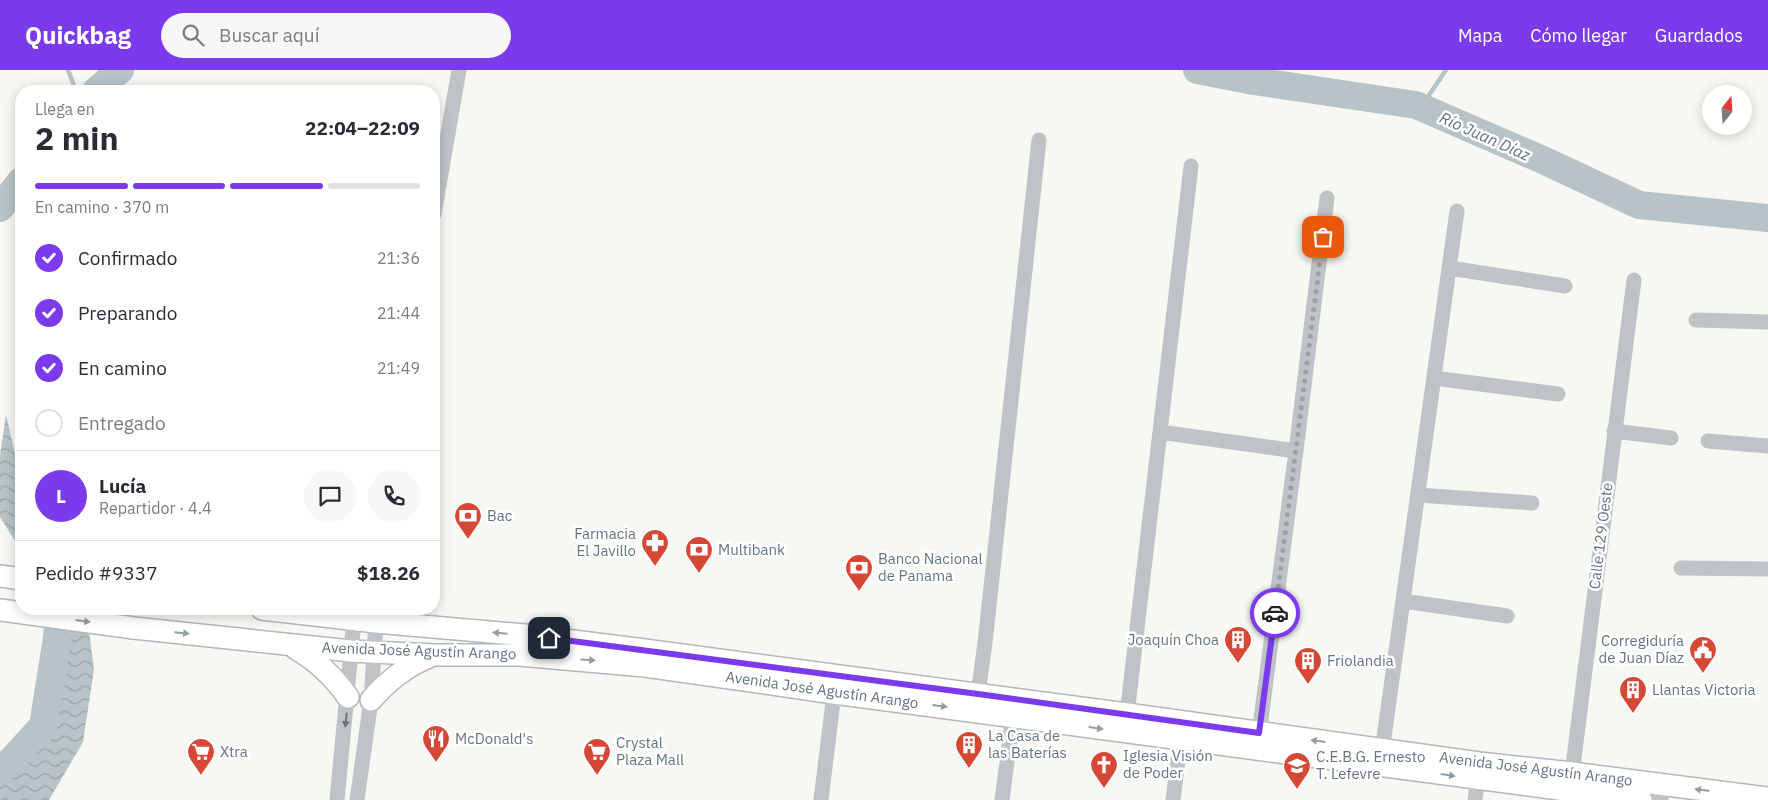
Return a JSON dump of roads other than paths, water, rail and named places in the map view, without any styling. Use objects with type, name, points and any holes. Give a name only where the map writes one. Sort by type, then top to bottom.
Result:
[{"type":"main road","name":"Avenida José Agustín Arango","points":[[0,610],[15,612]]},
{"type":"main road","name":"Avenida José Agustín Arango","points":[[37,615],[134,628],[351,651],[519,655],[835,684],[978,694],[1014,708]]},
{"type":"main road","name":"Avenida José Agustín Arango","points":[[375,616],[533,636],[835,684],[1478,771],[1660,792],[1768,798]]},
{"type":"main road","points":[[290,645],[321,665],[336,680],[348,697]]},
{"type":"main road","points":[[372,700],[384,685],[399,672],[434,654]]},
{"type":"main road","name":"Avenida José Agustín Arango","points":[[1571,782],[1641,800]]},
{"type":"street","points":[[440,179],[459,70]]},
{"type":"street","points":[[978,694],[1039,140]]},
{"type":"street","points":[[1126,723],[1190,166]]},
{"type":"street","points":[[1258,741],[1327,198]]},
{"type":"street","points":[[1381,757],[1457,211]]},
{"type":"street","points":[[1449,268],[1565,286]]},
{"type":"street","name":"Calle 129 Oeste","points":[[1571,782],[1634,280]]},
{"type":"street","points":[[1696,320],[1768,322]]},
{"type":"street","points":[[1434,378],[1558,394]]},
{"type":"street","points":[[1614,431],[1671,438]]},
{"type":"street","points":[[1160,432],[1296,451]]},
{"type":"street","points":[[1708,441],[1768,446]]},
{"type":"street","points":[[1418,494],[1532,503]]},
{"type":"street","points":[[1681,568],[1768,570]]},
{"type":"street","points":[[1403,601],[1507,616]]},
{"type":"street","points":[[338,800],[351,651],[357,615]]},
{"type":"street","points":[[357,800],[372,700],[375,616]]},
{"type":"street","points":[[821,800],[835,684]]},
{"type":"street","points":[[1002,800],[1014,708]]},
{"type":"street","points":[[1173,800],[1182,731]]},
{"type":"street","points":[[1475,800],[1478,771]]},
{"type":"water","points":[[6,415],[15,453],[15,541],[0,517],[0,456]]},
{"type":"water","points":[[51,615],[87,615],[94,669],[83,742],[49,800],[0,800],[0,775],[47,742],[64,659]]},
{"type":"waterway","points":[[68,70],[74,85]]},
{"type":"waterway","name":"Río Juan Díaz","points":[[103,85],[120,70]]},
{"type":"waterway","name":"Río Juan Díaz","points":[[1197,70],[1254,81],[1416,105],[1543,160],[1639,205],[1768,218]]},
{"type":"waterway","points":[[1421,107],[1446,70]]},
{"type":"waterway","points":[[0,208],[15,189]]},
{"type":"waterway","name":"Río Juan Díaz","points":[[0,769],[12,760],[43,726],[57,638],[59,615]]},
{"type":"place","name":"Bac","points":[[468,540]]},
{"type":"place","name":"Farmacia El Javillo","points":[[655,567]]},
{"type":"place","name":"Multibank","points":[[699,574]]},
{"type":"place","name":"Banco Nacional de Panama","points":[[859,592]]},
{"type":"place","name":"Joaquín Choa","points":[[1238,664]]},
{"type":"place","name":"Corregiduría de Juan Díaz","points":[[1703,674]]},
{"type":"place","name":"Friolandia","points":[[1308,685]]},
{"type":"place","name":"Llantas Victoria","points":[[1633,714]]},
{"type":"place","name":"McDonald's","points":[[436,763]]},
{"type":"place","name":"La Casa de las Baterías","points":[[969,769]]},
{"type":"place","name":"Xtra","points":[[201,776]]},
{"type":"place","name":"Crystal Plaza Mall","points":[[597,776]]},
{"type":"place","name":"Iglesia Visión de Poder","points":[[1104,789]]},
{"type":"place","name":"C.E.B.G. Ernesto T. Lefevre","points":[[1297,790]]}]
